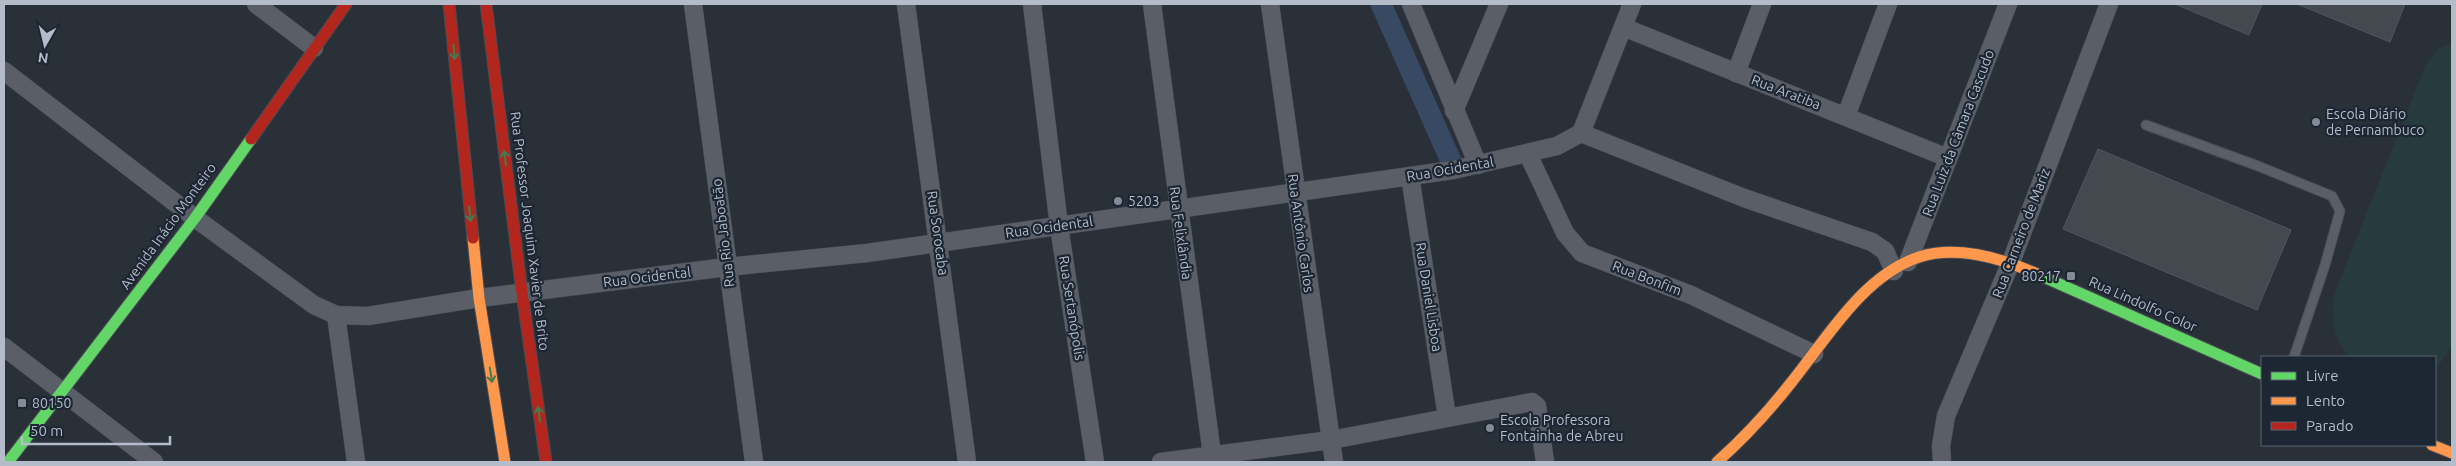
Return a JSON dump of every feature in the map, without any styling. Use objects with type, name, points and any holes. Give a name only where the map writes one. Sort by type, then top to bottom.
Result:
[{"type":"street","points":[[256,4],[314,48]]},
{"type":"street","name":"Avenida Inácio Monteiro","points":[[8,462],[195,218],[346,4]]},
{"type":"street","points":[[449,4],[479,298],[505,462]]},
{"type":"street","name":"Rua Professor Joaquim Xavier de Brito","points":[[486,4],[522,293],[546,462]]},
{"type":"street","name":"Rua Rio Jaboatão","points":[[692,4],[754,462]]},
{"type":"street","name":"Rua Sorocaba","points":[[906,4],[940,243],[967,462]]},
{"type":"street","name":"Rua Sertanópolis","points":[[1032,4],[1059,226],[1095,462]]},
{"type":"street","name":"Rua Felixlândia","points":[[1152,4],[1212,458]]},
{"type":"street","name":"Rua Antônio Carlos","points":[[1270,4],[1295,194],[1334,462]]},
{"type":"street","points":[[1411,4],[1478,165]]},
{"type":"street","points":[[1454,111],[1499,4]]},
{"type":"street","points":[[1632,4],[1581,133],[1744,198],[1872,242],[1901,266]]},
{"type":"street","points":[[1736,73],[1762,4]]},
{"type":"street","points":[[1846,116],[1888,4]]},
{"type":"street","name":"Rua Luiz da Câmara Cascudo","points":[[1901,266],[1948,158],[2008,4]]},
{"type":"street","name":"Rua Carneiro de Mariz","points":[[1942,462],[1941,446],[1946,416],[2011,262],[2109,4]]},
{"type":"street","name":"Rua Aratiba","points":[[1623,27],[1948,158]]},
{"type":"street","name":"Rua Ocidental","points":[[4,71],[195,218],[314,305],[336,315],[368,316],[479,298],[727,267],[867,253],[1295,194],[1478,165],[1557,146],[1581,133]]},
{"type":"street","name":"Rua Bonfim","points":[[1528,154],[1565,233],[1582,252],[1691,295],[1814,354]]},
{"type":"street","name":"Rua Daniel Lisboa","points":[[1410,176],[1447,417]]},
{"type":"street","name":"Rua Lindolfo Color","points":[[1717,462],[1737,445],[1814,354],[1843,314],[1870,287],[1901,266],[1939,253],[1973,252],[2011,262],[2261,374]]},
{"type":"street","points":[[336,315],[356,462]]},
{"type":"street","points":[[4,347],[154,462]]},
{"type":"street","points":[[1161,462],[1212,458],[1331,440],[1532,402],[1537,406],[1545,462]]},
{"type":"street","points":[[2434,446],[2452,453]]},
{"type":"lane","points":[[2146,125],[2258,166],[2332,196],[2340,211],[2325,265],[2294,356]]},
{"type":"green space","points":[[2452,44],[2452,346],[2436,370],[2436,356],[2348,356],[2336,335],[2333,312],[2334,295],[2426,64],[2440,48]]},
{"type":"building","points":[[2175,4],[2262,4],[2249,35]]},
{"type":"building","points":[[2297,4],[2405,4],[2390,42]]},
{"type":"building","points":[[2098,149],[2291,230],[2257,310],[2063,229]]},
{"type":"waterway","points":[[1381,4],[1451,161]]},
{"type":"traffic: fast","points":[[8,462],[195,218],[251,139]]},
{"type":"traffic: fast","points":[[2037,274],[2261,374]]},
{"type":"traffic: slow","points":[[473,238],[479,298],[505,462]]},
{"type":"traffic: slow","points":[[1717,462],[1773,405],[1847,311],[1880,279],[1899,266],[1919,257],[1948,252],[1994,258],[2037,274]]},
{"type":"traffic: slow","points":[[2434,446],[2452,453]]},
{"type":"traffic: jam","points":[[251,139],[346,4]]},
{"type":"traffic: jam","points":[[449,4],[473,238]]},
{"type":"traffic: jam","points":[[486,4],[522,293],[546,462]]},
{"type":"place","name":"Escola Diário de Pernambuco","points":[[2316,122]]},
{"type":"place","name":"5203","points":[[1118,201]]},
{"type":"place","name":"80217","points":[[2071,276]]},
{"type":"place","name":"80150","points":[[22,403]]},
{"type":"place","name":"Escola Professora Fontainha de Abreu","points":[[1490,428]]}]
